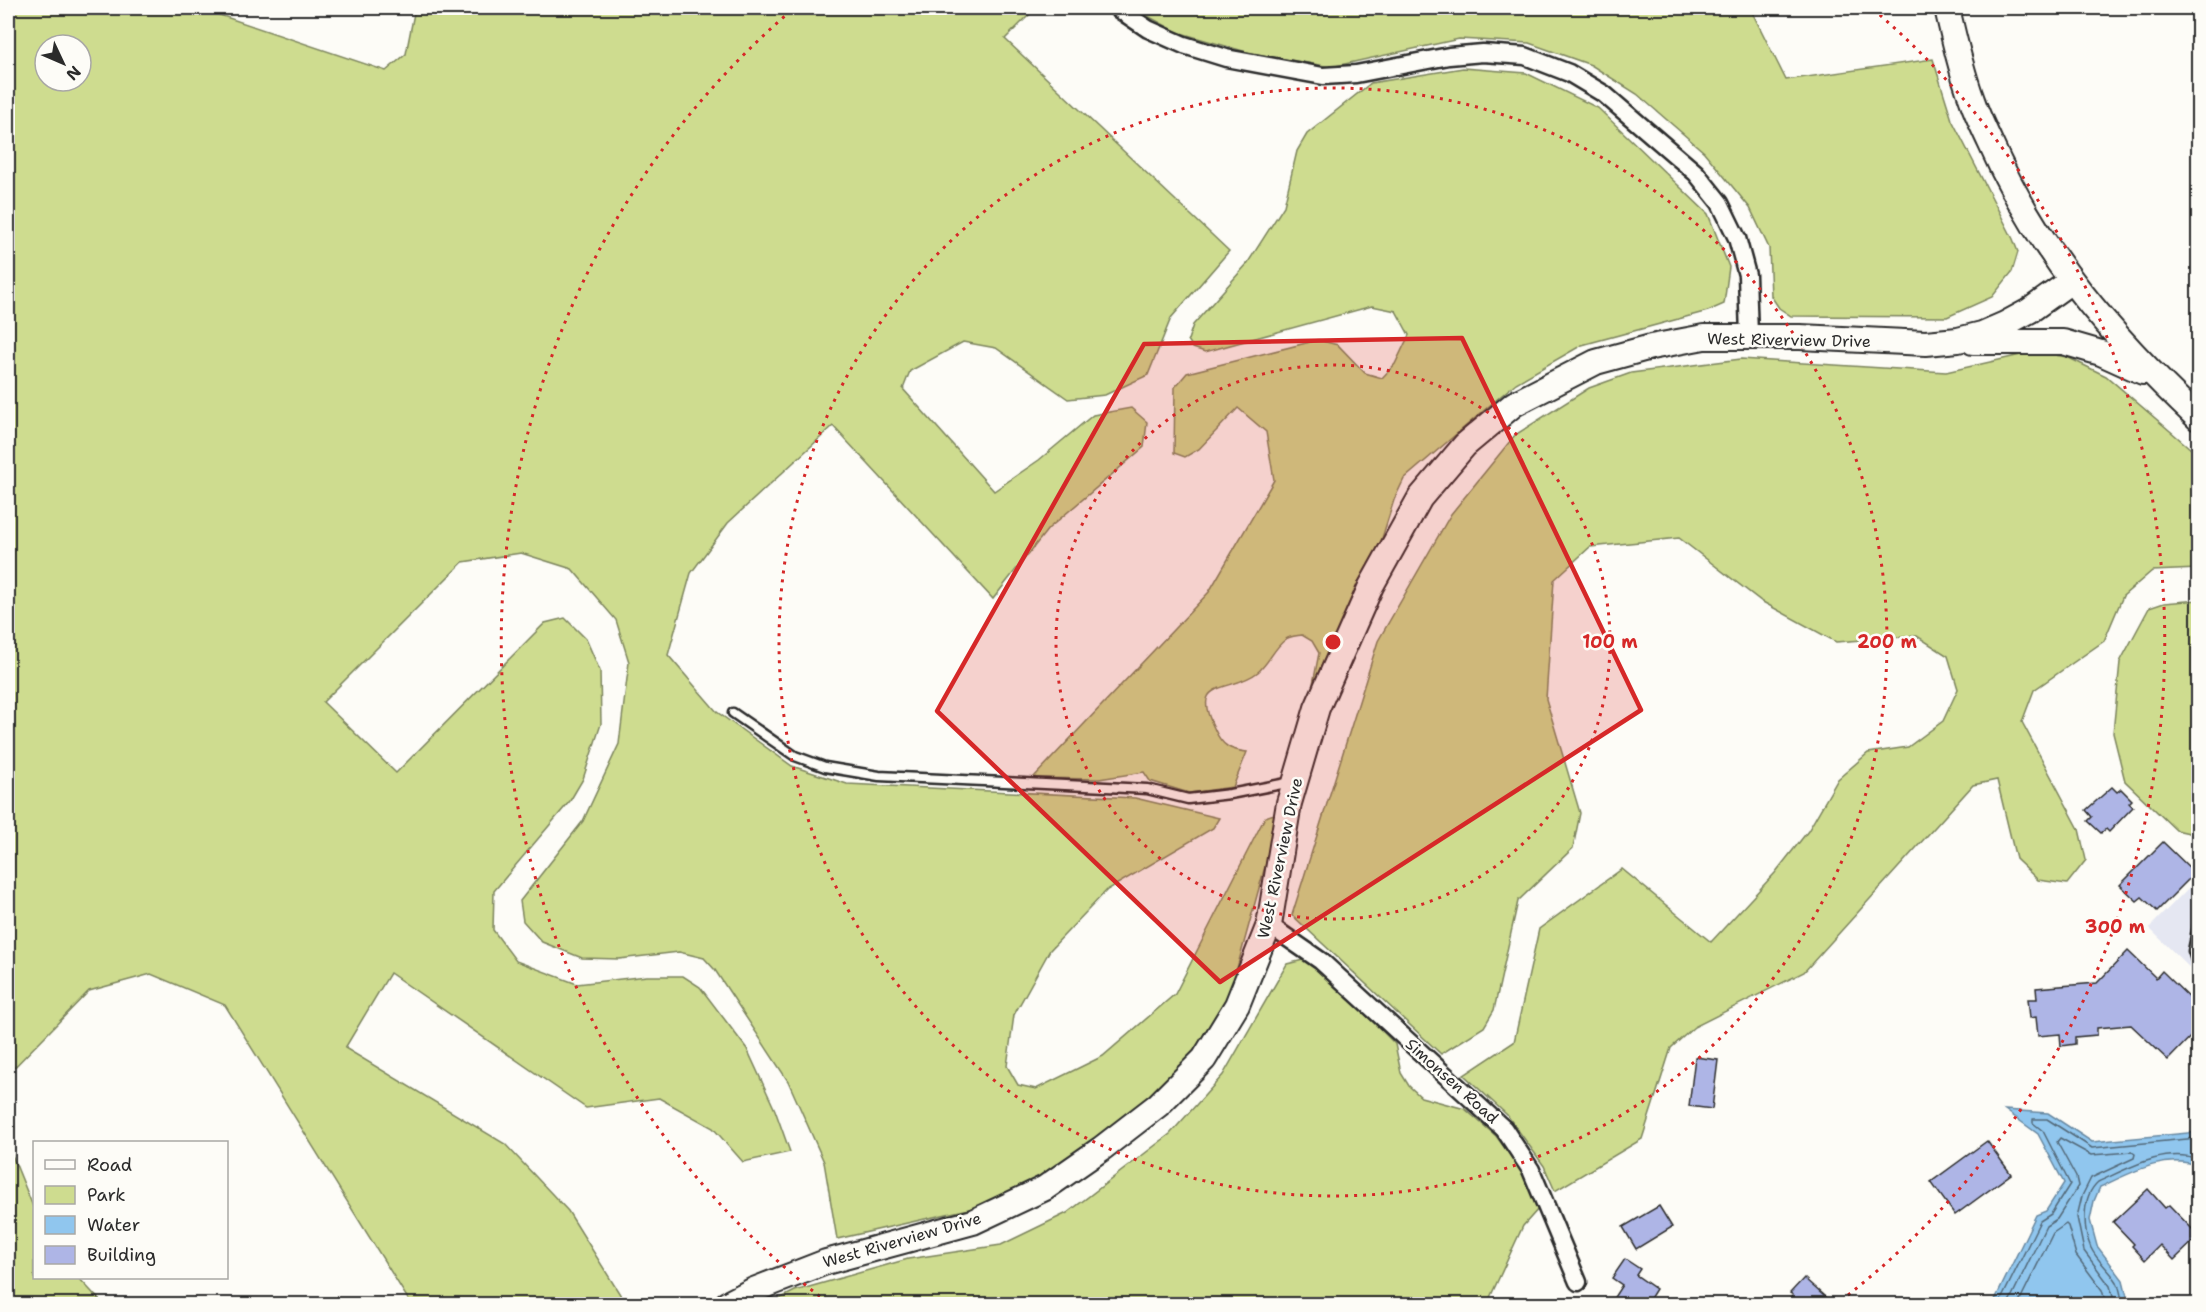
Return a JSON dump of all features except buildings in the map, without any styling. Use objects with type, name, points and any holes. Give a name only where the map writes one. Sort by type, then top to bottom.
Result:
[{"type":"street","points":[[1117,8],[1148,29],[1184,45],[1226,58],[1323,76],[1356,74],[1449,56],[1483,53],[1525,56],[1569,73],[1604,94],[1688,166],[1720,203],[1737,238],[1748,275],[1749,336]]},
{"type":"street","points":[[1947,8],[1972,102],[2000,165],[2028,217],[2071,281],[2096,313],[2156,378],[2199,418]]},
{"type":"street","name":"West Riverview Drive","points":[[727,1305],[754,1290],[826,1262],[973,1222],[1045,1188],[1158,1105],[1204,1059],[1237,1005],[1269,924],[1289,803],[1317,708],[1371,586],[1420,498],[1465,446],[1514,404],[1596,362],[1651,346],[1704,337],[1749,336],[1926,343],[1958,340],[1982,334],[2029,311],[2071,281]]},
{"type":"street","points":[[1926,343],[2063,342],[2101,353],[2156,378]]},
{"type":"street","name":"Simonsen Road","points":[[1269,924],[1320,961],[1504,1129],[1531,1170],[1578,1282]]},
{"type":"lane","points":[[733,714],[795,756],[825,767],[879,776],[1147,789],[1188,799],[1230,794],[1296,781]]},
{"type":"lane","points":[[2199,926],[2193,951],[2199,966]]},
{"type":"highlighted area","points":[[1462,338],[1641,710],[1220,982],[937,711],[1144,344]]},
{"type":"shaded area","points":[[2198,878],[2198,976],[2149,928]]},
{"type":"green space","points":[[8,8],[199,8],[386,71],[406,54],[415,8],[1036,8],[1005,39],[1229,251],[1171,318],[1148,375],[1105,395],[1068,399],[996,348],[963,342],[910,371],[903,389],[994,491],[1039,460],[1093,415],[1131,408],[1147,422],[1144,447],[1048,529],[993,599],[833,426],[728,523],[691,573],[668,655],[717,712],[792,766],[847,784],[1135,798],[1219,818],[1213,828],[1107,890],[1050,950],[1014,1015],[1007,1066],[1018,1085],[1036,1089],[1103,1056],[1175,994],[1265,817],[1280,812],[1231,990],[1190,1057],[1151,1095],[1041,1179],[973,1208],[837,1239],[824,1162],[788,1081],[715,970],[704,958],[679,952],[619,959],[582,958],[542,942],[523,921],[520,901],[583,821],[619,744],[629,662],[616,620],[572,569],[521,553],[463,562],[323,702],[396,773],[545,623],[565,618],[586,639],[600,671],[601,724],[583,779],[570,801],[494,891],[493,930],[516,961],[577,984],[647,976],[683,976],[700,987],[747,1049],[775,1110],[790,1152],[743,1162],[713,1128],[659,1098],[586,1108],[390,973],[345,1048],[505,1144],[568,1211],[626,1304],[411,1304],[225,1005],[151,974],[89,991],[8,1074]]},
{"type":"green space","points":[[1133,8],[1750,8],[1786,80],[1933,59],[1952,120],[2018,252],[2012,272],[1992,297],[1947,317],[1791,316],[1779,308],[1771,296],[1769,248],[1750,208],[1704,152],[1637,94],[1591,65],[1529,43],[1459,39],[1331,67],[1250,53],[1177,32]]},
{"type":"green space","points":[[1463,68],[1526,73],[1598,108],[1708,214],[1729,267],[1724,304],[1708,311],[1582,345],[1516,383],[1404,479],[1394,500],[1373,567],[1313,684],[1319,653],[1312,641],[1302,635],[1285,640],[1258,672],[1247,679],[1216,689],[1210,694],[1207,702],[1208,713],[1221,740],[1231,748],[1247,752],[1233,787],[1189,793],[1150,781],[1144,772],[1099,779],[1033,778],[1209,592],[1274,480],[1266,432],[1238,408],[1199,449],[1185,457],[1174,453],[1175,387],[1187,373],[1318,340],[1338,345],[1365,373],[1382,378],[1395,364],[1409,335],[1396,311],[1372,306],[1205,352],[1193,348],[1188,340],[1193,325],[1247,264],[1284,206],[1297,151],[1307,134],[1371,83]]},
{"type":"green space","points":[[2034,352],[2067,357],[2106,376],[2198,455],[2198,569],[2152,571],[2123,596],[2104,641],[2034,690],[2022,722],[2079,829],[2086,860],[2067,884],[2038,880],[2016,859],[1997,780],[1973,785],[1804,972],[1694,1027],[1671,1048],[1642,1139],[1555,1191],[1544,1166],[1507,1115],[1464,1075],[1514,1042],[1539,929],[1622,869],[1711,942],[1775,873],[1808,831],[1838,779],[1868,753],[1908,747],[1943,721],[1958,689],[1948,656],[1917,636],[1836,642],[1761,601],[1679,538],[1590,547],[1554,580],[1546,699],[1580,813],[1573,848],[1518,901],[1494,1010],[1484,1027],[1441,1054],[1292,915],[1378,641],[1451,514],[1515,435],[1589,388],[1631,373],[1741,359],[1946,372]]},
{"type":"green space","points":[[2198,600],[2198,835],[2176,830],[2125,781],[2113,733],[2120,662],[2149,608],[2164,603]]},
{"type":"green space","points":[[1303,960],[1315,963],[1395,1044],[1401,1073],[1409,1086],[1421,1097],[1465,1109],[1496,1136],[1525,1175],[1539,1208],[1523,1226],[1487,1304],[769,1304],[795,1291],[908,1259],[1001,1245],[1067,1213],[1170,1134],[1223,1075],[1287,964]]},
{"type":"green space","points":[[8,1145],[33,1207],[33,1279],[80,1279],[103,1304],[8,1304]]},
{"type":"water","points":[[2005,1110],[2048,1113],[2092,1142],[2198,1132],[2198,1166],[2173,1162],[2148,1166],[2100,1187],[2094,1201],[2090,1220],[2097,1246],[2123,1280],[2129,1304],[1993,1304],[2036,1215],[2046,1211],[2064,1183],[2038,1134]]}]
